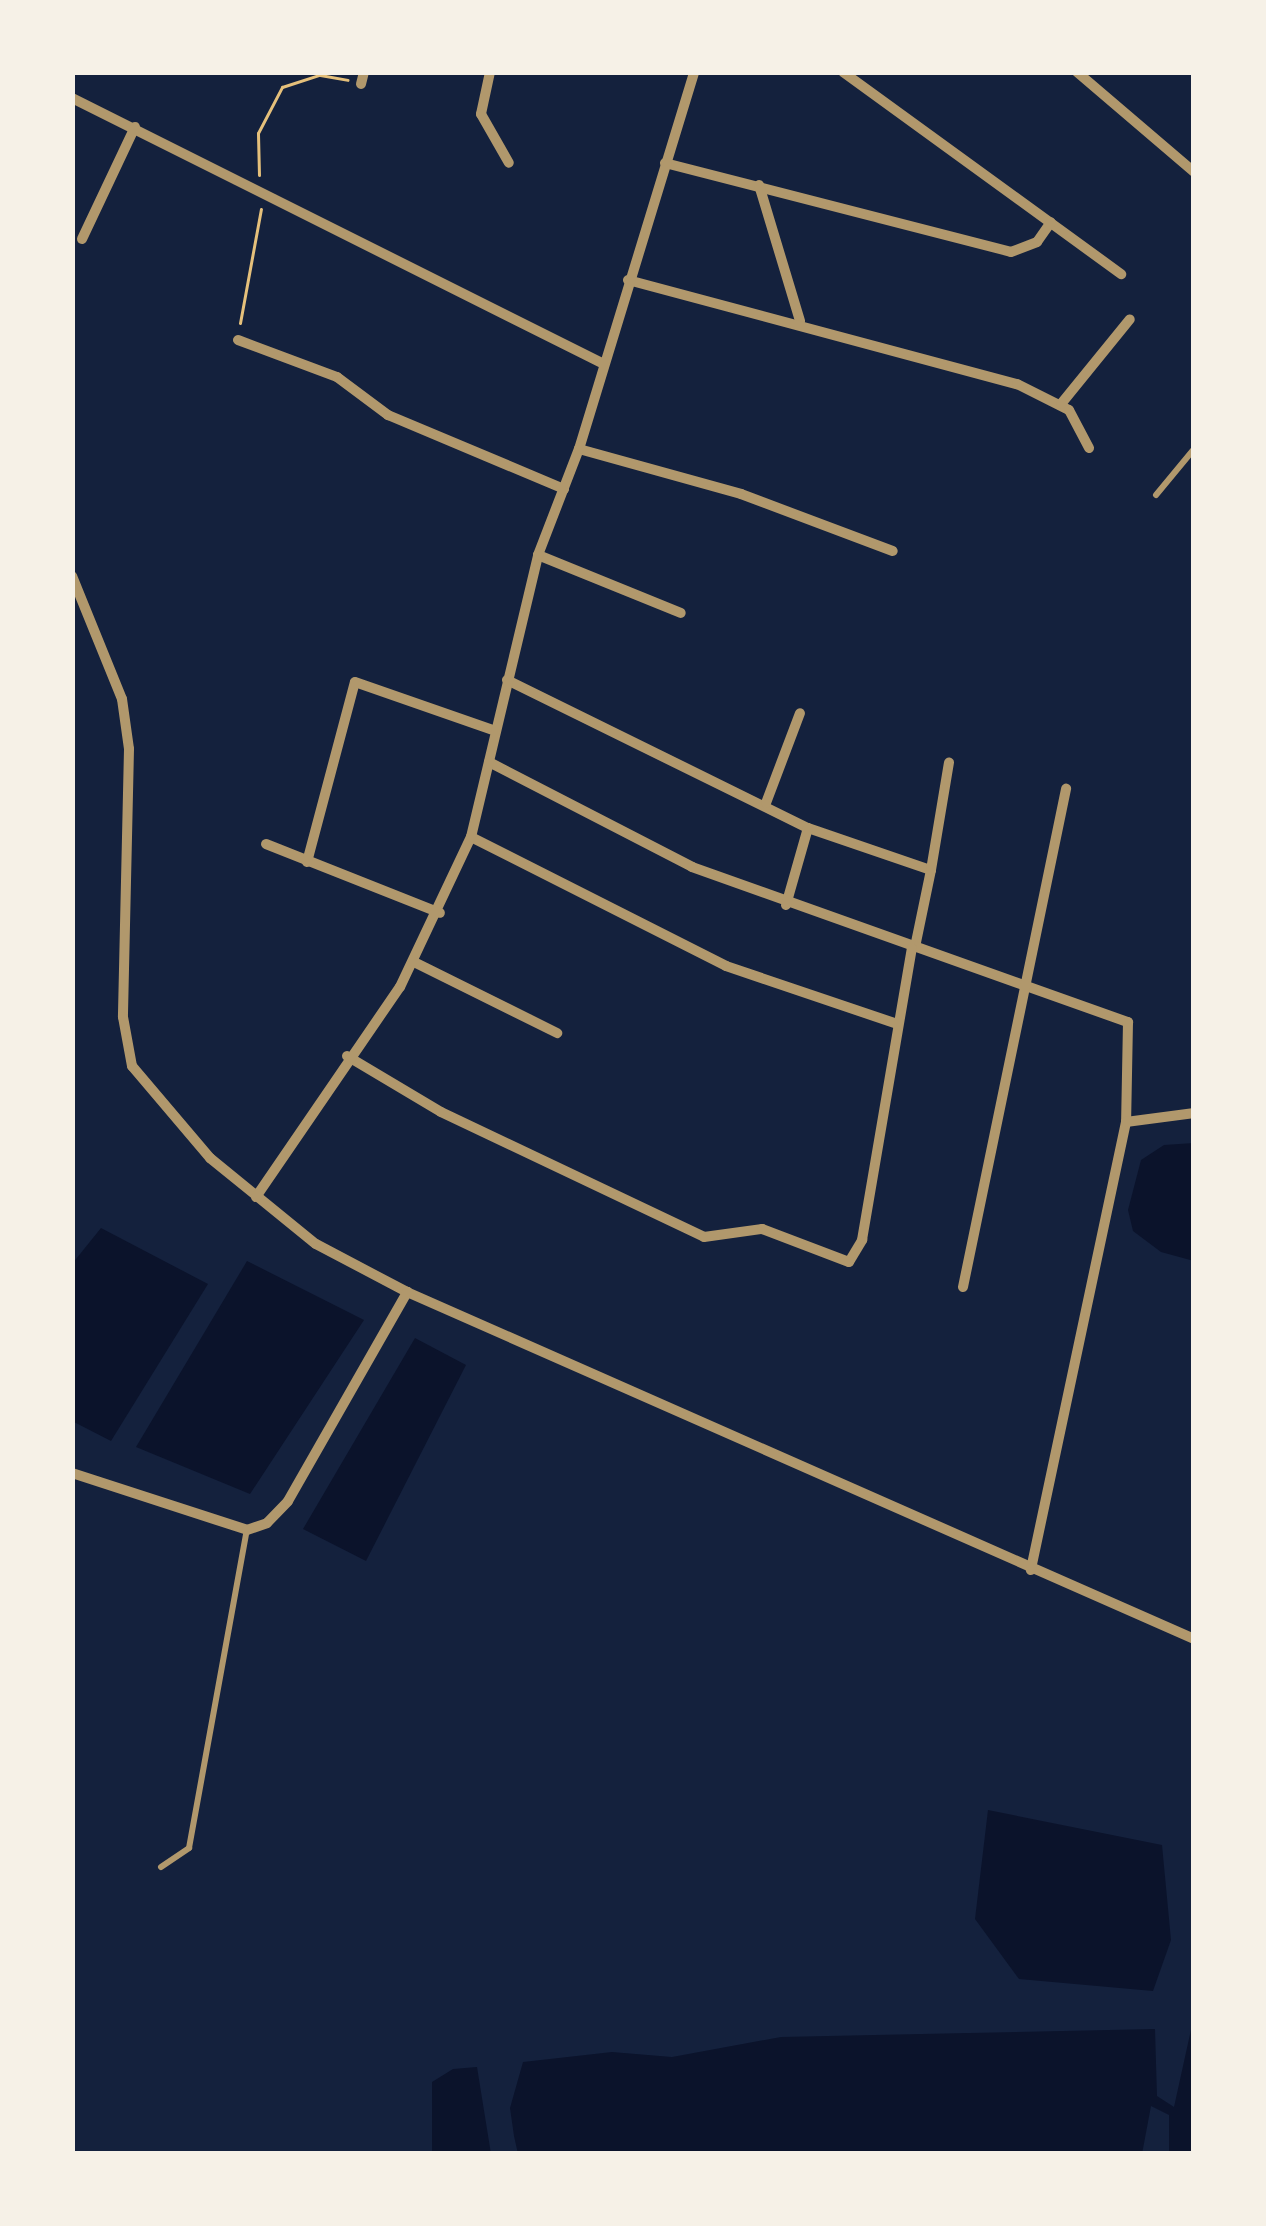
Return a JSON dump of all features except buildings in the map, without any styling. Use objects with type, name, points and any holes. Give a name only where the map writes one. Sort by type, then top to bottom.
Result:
[{"type":"street","points":[[490,72],[481,115],[508,163]]},
{"type":"street","points":[[256,1197],[414,962],[471,837],[538,555],[579,449],[694,72]]},
{"type":"street","points":[[843,72],[1121,274]]},
{"type":"street","points":[[1077,72],[1194,172]]},
{"type":"street","points":[[72,98],[602,363]]},
{"type":"street","points":[[82,238],[135,127]]},
{"type":"street","points":[[665,163],[1011,252],[1037,242],[1051,222]]},
{"type":"street","points":[[759,185],[800,321]]},
{"type":"street","points":[[628,280],[800,321],[1017,384],[1061,404],[1089,448]]},
{"type":"street","points":[[1061,404],[1130,319]]},
{"type":"street","points":[[238,340],[337,377],[388,415],[564,488]]},
{"type":"street","points":[[579,449],[741,494],[893,551]]},
{"type":"street","points":[[538,555],[680,613]]},
{"type":"street","points":[[72,576],[122,699],[129,748],[123,1017],[132,1066],[210,1158],[316,1244],[407,1292],[1194,1640]]},
{"type":"street","points":[[508,680],[766,803],[808,828],[931,869]]},
{"type":"street","points":[[307,862],[355,682],[496,731]]},
{"type":"street","points":[[766,803],[800,713]]},
{"type":"street","points":[[489,762],[692,867],[1128,1022],[1126,1122],[1031,1570]]},
{"type":"street","points":[[347,1056],[441,1112],[704,1237],[762,1229],[849,1262],[862,1240],[897,1024],[949,763]]},
{"type":"street","points":[[963,1287],[1066,788]]},
{"type":"street","points":[[786,904],[808,828]]},
{"type":"street","points":[[471,837],[726,966],[897,1024]]},
{"type":"street","points":[[266,844],[440,913]]},
{"type":"street","points":[[414,962],[557,1034]]},
{"type":"street","points":[[1126,1122],[1194,1113]]},
{"type":"street","points":[[72,1473],[247,1529],[288,1501],[407,1292]]},
{"type":"lane","points":[[1156,495],[1194,448]]},
{"type":"lane","points":[[161,1867],[188,1848],[247,1529]]},
{"type":"water","points":[[1194,1143],[1194,1261],[1161,1252],[1133,1231],[1128,1210],[1141,1160],[1164,1145]]},
{"type":"water","points":[[101,1228],[208,1284],[111,1441],[72,1421],[72,1264]]},
{"type":"water","points":[[247,1261],[364,1320],[250,1494],[136,1447]]},
{"type":"water","points":[[415,1338],[466,1365],[366,1561],[303,1529]]},
{"type":"water","points":[[988,1810],[1162,1845],[1171,1940],[1153,1991],[1019,1979],[975,1919]]},
{"type":"water","points":[[1194,2016],[1194,2154],[1169,2154],[1169,2115],[1151,2106],[1142,2154],[518,2154],[514,2136],[510,2108],[523,2062],[612,2052],[672,2057],[781,2037],[1155,2029],[1157,2096],[1174,2107]]},
{"type":"water","points":[[477,2067],[491,2154],[432,2154],[432,2082],[453,2069]]}]
